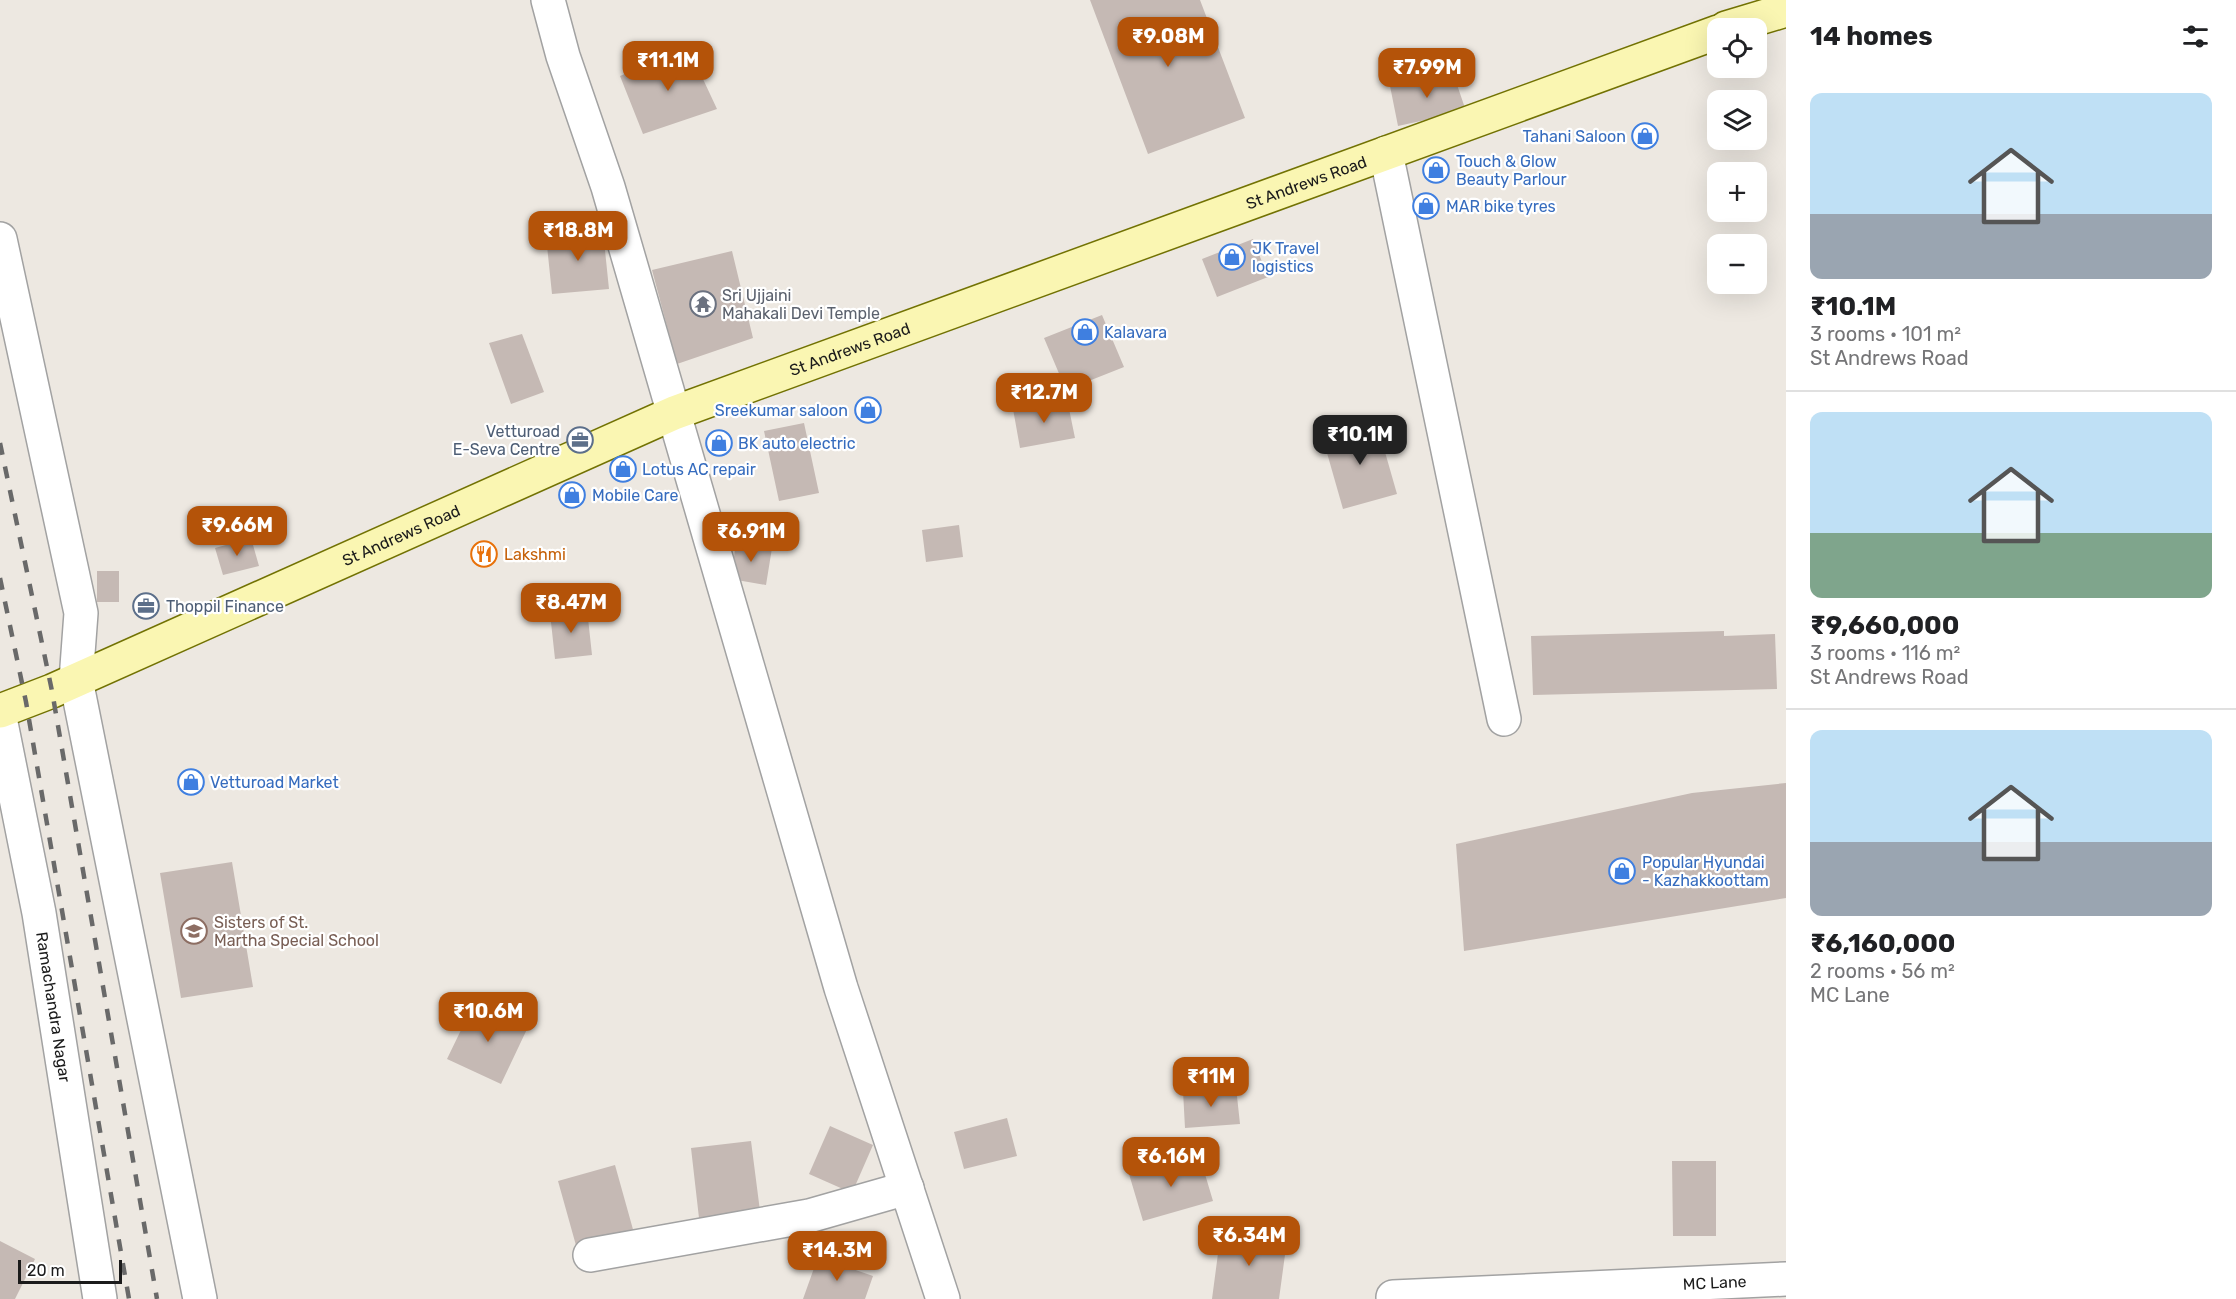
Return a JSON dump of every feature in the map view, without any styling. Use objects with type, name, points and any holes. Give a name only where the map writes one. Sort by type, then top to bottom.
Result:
[{"type":"main road","points":[[1759,18],[1786,10]]},
{"type":"main road","name":"St Andrews Road","points":[[0,711],[76,681],[674,413],[1707,36]]},
{"type":"street","points":[[548,0],[563,56],[608,187],[841,988],[943,1299]]},
{"type":"street","points":[[1386,153],[1504,719]]},
{"type":"street","points":[[0,239],[81,613],[76,681],[200,1299]]},
{"type":"street","name":"Ramachandra Nagar","points":[[0,718],[39,913],[100,1299]]},
{"type":"street","points":[[590,1255],[809,1216],[907,1188]]},
{"type":"street","name":"MC Lane","points":[[1393,1297],[1786,1279]]},
{"type":"building","points":[[1090,0],[1200,0],[1245,118],[1148,154]]},
{"type":"building","points":[[688,47],[717,109],[643,134],[620,76]]},
{"type":"building","points":[[1453,73],[1466,111],[1398,126],[1390,86]]},
{"type":"building","points":[[603,231],[609,289],[552,294],[546,236]]},
{"type":"building","points":[[1253,239],[1268,277],[1217,297],[1202,259]]},
{"type":"building","name":"Sri Ujjaini Mahakali Devi Temple","points":[[732,251],[753,338],[677,364],[652,270]]},
{"type":"building","points":[[1102,315],[1124,367],[1066,390],[1044,338]]},
{"type":"building","points":[[522,334],[544,392],[511,404],[489,343]]},
{"type":"building","points":[[1067,399],[1075,438],[1020,448],[1013,409]]},
{"type":"building","points":[[804,423],[819,493],[779,501],[764,431]]},
{"type":"building","points":[[1377,424],[1397,494],[1343,509],[1323,439]]},
{"type":"building","points":[[959,525],[963,557],[926,562],[922,530]]},
{"type":"building","points":[[251,538],[259,566],[223,575],[215,548]]},
{"type":"building","points":[[736,542],[772,548],[766,585],[731,579]]},
{"type":"building","points":[[97,571],[119,571],[119,602],[97,602]]},
{"type":"building","points":[[587,609],[592,655],[555,659],[550,613]]},
{"type":"building","points":[[1724,631],[1724,636],[1775,634],[1777,689],[1533,695],[1531,636]]},
{"type":"building","name":"Popular Hyundai - Kazhakkoottam","points":[[1786,783],[1786,898],[1464,951],[1456,844],[1692,793]]},
{"type":"building","name":"Sisters of St. Martha Special School","points":[[232,862],[253,987],[181,998],[160,873]]},
{"type":"building","points":[[475,1001],[528,1027],[501,1084],[447,1059]]},
{"type":"building","points":[[1236,1087],[1240,1124],[1185,1128],[1183,1091]]},
{"type":"building","points":[[1007,1118],[1017,1156],[964,1169],[954,1132]]},
{"type":"building","points":[[830,1126],[873,1145],[852,1193],[809,1174]]},
{"type":"building","points":[[751,1141],[760,1211],[699,1218],[691,1148]]},
{"type":"building","points":[[1199,1154],[1213,1201],[1143,1221],[1129,1174]]},
{"type":"building","points":[[1672,1161],[1716,1161],[1716,1236],[1673,1236]]},
{"type":"building","points":[[615,1165],[634,1233],[577,1249],[558,1181]]},
{"type":"building","points":[[1221,1231],[1287,1240],[1279,1299],[1212,1299]]},
{"type":"building","points":[[0,1241],[35,1259],[15,1299],[0,1299]]},
{"type":"building","points":[[818,1257],[873,1276],[865,1299],[803,1299]]},
{"type":"railway","points":[[0,443],[52,691],[157,1299]]},
{"type":"railway","points":[[0,578],[26,702],[129,1299]]},
{"type":"place","name":"Tahani Saloon","points":[[1645,136]]},
{"type":"place","name":"Touch & Glow Beauty Parlour","points":[[1436,170]]},
{"type":"place","name":"MAR bike tyres","points":[[1426,206]]},
{"type":"place","name":"JK Travel logistics","points":[[1232,257]]},
{"type":"place","name":"Sri Ujjaini Mahakali Devi Temple","points":[[703,304]]},
{"type":"place","name":"Kalavara","points":[[1085,332]]},
{"type":"place","name":"Sreekumar saloon","points":[[868,410]]},
{"type":"place","name":"Vetturoad E-Seva Centre","points":[[580,440]]},
{"type":"place","name":"BK auto electric","points":[[719,443]]},
{"type":"place","name":"Lotus AC repair","points":[[623,469]]},
{"type":"place","name":"Mobile Care","points":[[572,495]]},
{"type":"place","name":"Lakshmi","points":[[484,554]]},
{"type":"place","name":"Thoppil Finance","points":[[146,606]]},
{"type":"place","name":"Vetturoad Market","points":[[191,782]]},
{"type":"place","name":"Popular Hyundai - Kazhakkoottam","points":[[1622,871]]},
{"type":"place","name":"Sisters of St. Martha Special School","points":[[194,931]]}]
